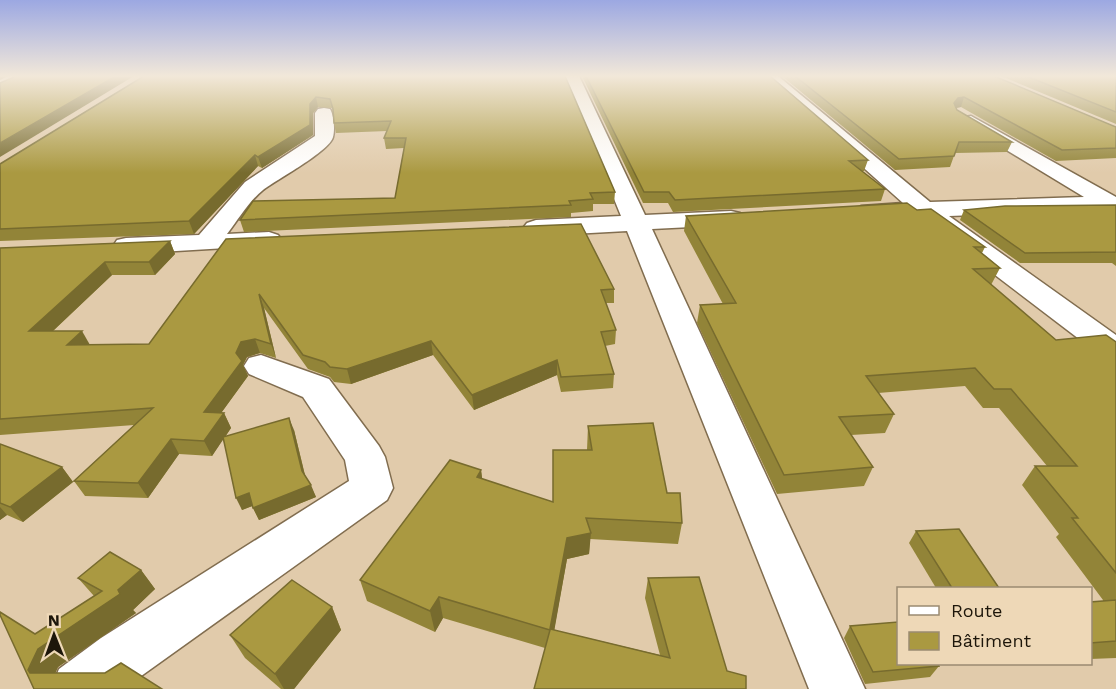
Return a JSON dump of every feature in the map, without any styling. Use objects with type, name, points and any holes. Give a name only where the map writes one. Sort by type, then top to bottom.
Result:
[{"type":"street","points":[[585,108],[837,689]]},
{"type":"street","points":[[806,108],[923,208],[1116,351]]},
{"type":"street","points":[[206,243],[252,187],[319,141],[325,129],[324,113]]},
{"type":"street","points":[[961,114],[1115,206]]},
{"type":"street","points":[[851,212],[1084,204],[1115,206]]},
{"type":"street","points":[[517,229],[756,217]]},
{"type":"street","points":[[103,247],[290,239]]},
{"type":"street","points":[[78,689],[120,657],[372,488],[365,457],[316,388],[261,366]]},
{"type":"building","points":[[0,108],[60,108],[0,143]]},
{"type":"building","points":[[91,108],[310,108],[310,125],[258,157],[255,155],[189,221],[0,229],[0,164]]},
{"type":"building","points":[[579,108],[615,192],[590,193],[593,199],[569,201],[571,205],[240,220],[253,201],[395,198],[406,138],[384,138],[391,121],[334,123],[333,109]]},
{"type":"building","points":[[602,108],[808,108],[868,160],[849,161],[885,189],[675,200],[669,192],[644,192]]},
{"type":"building","points":[[835,108],[956,108],[1012,142],[959,142],[954,156],[899,159]]},
{"type":"building","points":[[985,108],[1071,108],[1116,127],[1116,148],[1062,150]]},
{"type":"building","points":[[907,203],[917,210],[931,209],[985,247],[974,247],[1000,268],[973,269],[1056,340],[1106,335],[1116,342],[1116,573],[1072,518],[1078,518],[1035,466],[1077,466],[1011,389],[994,389],[975,368],[866,376],[894,414],[839,417],[873,467],[784,475],[700,305],[736,303],[686,216]]},
{"type":"building","points":[[1116,205],[1116,252],[1025,253],[964,210],[1005,206]]},
{"type":"building","points":[[581,224],[614,289],[601,290],[616,330],[601,332],[614,374],[561,377],[557,360],[472,395],[431,341],[347,369],[330,367],[325,362],[303,355],[259,294],[271,344],[255,339],[241,342],[236,353],[242,361],[204,412],[224,413],[204,441],[171,439],[138,483],[74,481],[153,408],[0,419],[0,248],[170,241],[149,262],[105,262],[29,331],[82,331],[67,345],[149,344],[226,239]]},
{"type":"building","points":[[289,418],[302,471],[311,485],[253,508],[249,493],[236,498],[223,437]]},
{"type":"building","points":[[653,423],[667,493],[680,493],[682,523],[586,518],[591,533],[567,538],[550,629],[670,658],[648,578],[699,577],[727,671],[746,676],[746,689],[534,689],[550,630],[439,597],[430,611],[360,580],[450,460],[481,470],[477,477],[553,502],[553,450],[592,450],[588,426]]},
{"type":"building","points":[[0,444],[62,467],[10,507],[0,503]]},
{"type":"building","points":[[959,529],[998,587],[951,587],[916,531]]},
{"type":"building","points":[[110,552],[141,570],[118,590],[120,594],[38,649],[28,670],[30,673],[105,673],[121,663],[162,689],[34,689],[0,612],[35,634],[102,591],[78,578]]},
{"type":"building","points":[[292,580],[332,607],[275,674],[230,635]]},
{"type":"building","points":[[1116,600],[1116,641],[1092,643],[1092,602]]},
{"type":"building","points":[[897,622],[897,665],[939,666],[873,672],[850,626]]}]
